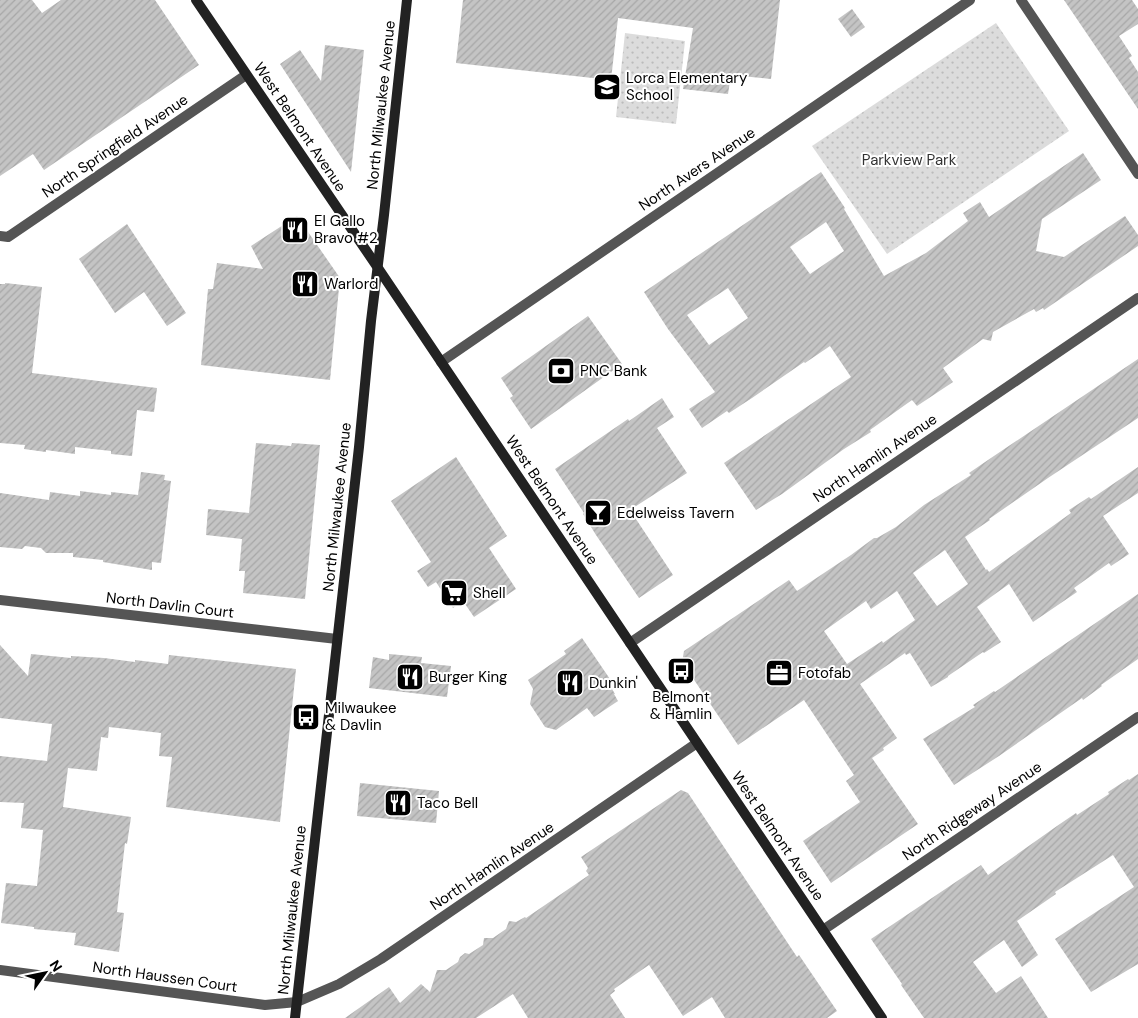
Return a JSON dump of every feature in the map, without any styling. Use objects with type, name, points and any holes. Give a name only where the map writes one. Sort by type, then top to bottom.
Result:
[{"type":"main road","name":"West Belmont Avenue","points":[[196,0],[881,1018]]},
{"type":"main road","name":"North Milwaukee Avenue","points":[[295,1018],[407,0]]},
{"type":"street","name":"North Avers Avenue","points":[[441,362],[970,0]]},
{"type":"street","points":[[1021,0],[1138,174]]},
{"type":"street","name":"North Springfield Avenue","points":[[0,236],[8,237],[246,75]]},
{"type":"street","name":"North Hamlin Avenue","points":[[630,643],[1138,298]]},
{"type":"street","name":"North Davlin Court","points":[[0,600],[337,639]]},
{"type":"street","name":"North Ridgeway Avenue","points":[[823,930],[1138,717]]},
{"type":"street","name":"North Hamlin Avenue","points":[[297,1002],[339,984],[381,960],[697,743]]},
{"type":"street","name":"North Haussen Court","points":[[0,970],[264,1005],[297,1002]]},
{"type":"green space","name":"Parkview Park","points":[[996,23],[1069,131],[887,254],[812,146]]},
{"type":"green space","points":[[625,33],[685,41],[676,124],[616,117]]},
{"type":"building","points":[[0,0],[32,0],[42,13],[61,0],[155,0],[199,65],[44,170],[33,154],[0,176]]},
{"type":"building","name":"Lorca Elementary School","points":[[463,0],[780,0],[771,79],[731,75],[728,94],[683,89],[693,28],[618,18],[611,80],[456,63]]},
{"type":"building","points":[[1064,0],[1132,0],[1138,9],[1138,24],[1119,36],[1132,56],[1129,58],[1138,72],[1138,109]]},
{"type":"building","points":[[852,9],[865,27],[851,37],[838,19]]},
{"type":"building","points":[[325,45],[364,50],[351,172],[280,64],[300,50],[321,81]]},
{"type":"building","points":[[1083,153],[1101,180],[1042,219],[1036,251],[1064,257],[1125,216],[1138,235],[1138,246],[1044,310],[1043,308],[1036,312],[1034,309],[993,332],[991,341],[983,339],[943,368],[953,382],[917,406],[912,400],[870,430],[871,432],[756,510],[724,463],[851,377],[830,346],[729,413],[727,411],[702,428],[689,409],[715,392],[668,329],[644,292],[821,172],[845,208],[884,276],[926,253],[968,221],[963,213],[980,202],[989,217]],"holes":[[[826,222],[844,251],[810,274],[790,247]],[[728,288],[748,318],[709,345],[687,315]]]},
{"type":"building","points":[[297,216],[340,278],[330,380],[201,365],[208,289],[213,289],[217,263],[263,269],[251,246]]},
{"type":"building","points":[[127,224],[186,313],[167,326],[144,292],[115,313],[79,259]]},
{"type":"building","points":[[0,284],[42,287],[32,373],[157,388],[154,412],[137,410],[132,456],[111,454],[111,451],[75,447],[75,454],[46,450],[46,452],[24,449],[25,445],[0,443]]},
{"type":"building","name":"PNC Bank","points":[[588,316],[622,364],[531,429],[510,398],[513,396],[501,378]]},
{"type":"building","points":[[1138,359],[1138,418],[1048,478],[965,537],[989,572],[1071,513],[1069,510],[1089,497],[1091,499],[1138,467],[1138,493],[1103,516],[1129,554],[1111,566],[1109,563],[1074,588],[1077,592],[1033,622],[1009,584],[977,607],[1001,642],[931,687],[910,653],[906,655],[905,653],[860,684],[897,738],[872,758],[918,824],[831,883],[803,841],[860,802],[846,781],[854,775],[804,700],[738,745],[682,662],[684,651],[789,580],[797,591],[874,538],[896,527],[924,505],[971,475],[969,473]],"holes":[[[945,550],[968,584],[937,606],[913,573]],[[897,591],[915,620],[883,643],[882,641],[847,664],[824,631],[866,601],[871,609]]]},
{"type":"building","points":[[662,398],[674,417],[657,428],[687,473],[630,510],[673,575],[639,598],[596,535],[555,469]]},
{"type":"building","points":[[256,443],[291,446],[292,443],[320,445],[305,599],[243,593],[245,571],[239,571],[242,539],[206,535],[208,509],[249,513]]},
{"type":"building","name":"Shell","points":[[456,457],[507,536],[489,548],[516,589],[474,617],[463,601],[453,608],[436,582],[428,587],[417,571],[431,562],[391,501]]},
{"type":"building","points":[[141,472],[165,475],[164,480],[171,481],[161,563],[152,562],[152,570],[103,562],[103,560],[73,557],[73,553],[46,553],[41,548],[25,546],[22,549],[0,547],[0,493],[49,500],[50,492],[80,496],[80,491],[111,495],[111,492],[138,495]]},
{"type":"building","points":[[1138,594],[1138,659],[1083,700],[1082,698],[954,785],[923,739],[975,707],[973,705]]},
{"type":"building","name":"Dunkin'","points":[[582,638],[612,682],[609,684],[618,701],[594,717],[587,708],[556,730],[545,727],[530,704],[533,689],[528,680],[566,654],[564,651]]},
{"type":"building","points":[[0,645],[28,676],[31,654],[71,658],[71,656],[104,658],[135,662],[135,660],[168,664],[169,655],[296,669],[280,822],[166,807],[172,757],[159,756],[161,733],[109,727],[108,738],[101,737],[97,771],[68,768],[63,807],[131,817],[127,844],[125,843],[117,912],[124,913],[119,952],[74,945],[76,933],[34,929],[34,927],[1,923],[6,883],[37,886],[43,830],[21,828],[24,803],[0,802],[0,756],[47,761],[52,724],[0,718]]},
{"type":"building","name":"Burger King","points":[[389,654],[422,657],[421,663],[451,666],[447,697],[369,688],[373,657],[389,660]]},
{"type":"building","points":[[1138,774],[1138,964],[1091,992],[1055,939],[1134,887],[1113,855],[1055,892],[1056,894],[1017,921],[1038,955],[1022,967],[1004,940],[973,962],[996,993],[1021,976],[1048,1018],[924,1018],[871,939],[981,865],[988,875],[1076,813],[1077,815],[1109,794],[1108,792]]},
{"type":"building","name":"Taco Bell","points":[[360,783],[439,791],[436,823],[357,816]]},
{"type":"building","points":[[681,790],[688,793],[797,957],[799,955],[837,1011],[827,1018],[725,1018],[712,997],[683,1016],[649,965],[614,989],[615,991],[610,995],[625,1018],[528,1018],[513,994],[476,1018],[345,1018],[389,987],[400,1003],[421,984],[430,992],[437,970],[446,970],[458,962],[465,953],[469,954],[483,945],[484,938],[493,938],[506,929],[509,921],[516,922],[526,918],[589,875],[586,871],[588,868],[581,857]]},
{"type":"place","name":"Lorca Elementary School","points":[[607,87]]},
{"type":"place","name":"El Gallo Bravo #2","points":[[295,230]]},
{"type":"place","name":"Warlord","points":[[305,284]]},
{"type":"place","name":"PNC Bank","points":[[561,371]]},
{"type":"place","name":"Edelweiss Tavern","points":[[598,513]]},
{"type":"place","name":"Shell","points":[[454,593]]},
{"type":"place","name":"Belmont & Hamlin","points":[[681,671]]},
{"type":"place","name":"Fotofab","points":[[779,673]]},
{"type":"place","name":"Burger King","points":[[410,677]]},
{"type":"place","name":"Dunkin'","points":[[570,683]]},
{"type":"place","name":"Milwaukee & Davlin","points":[[306,717]]},
{"type":"place","name":"Taco Bell","points":[[398,803]]}]
